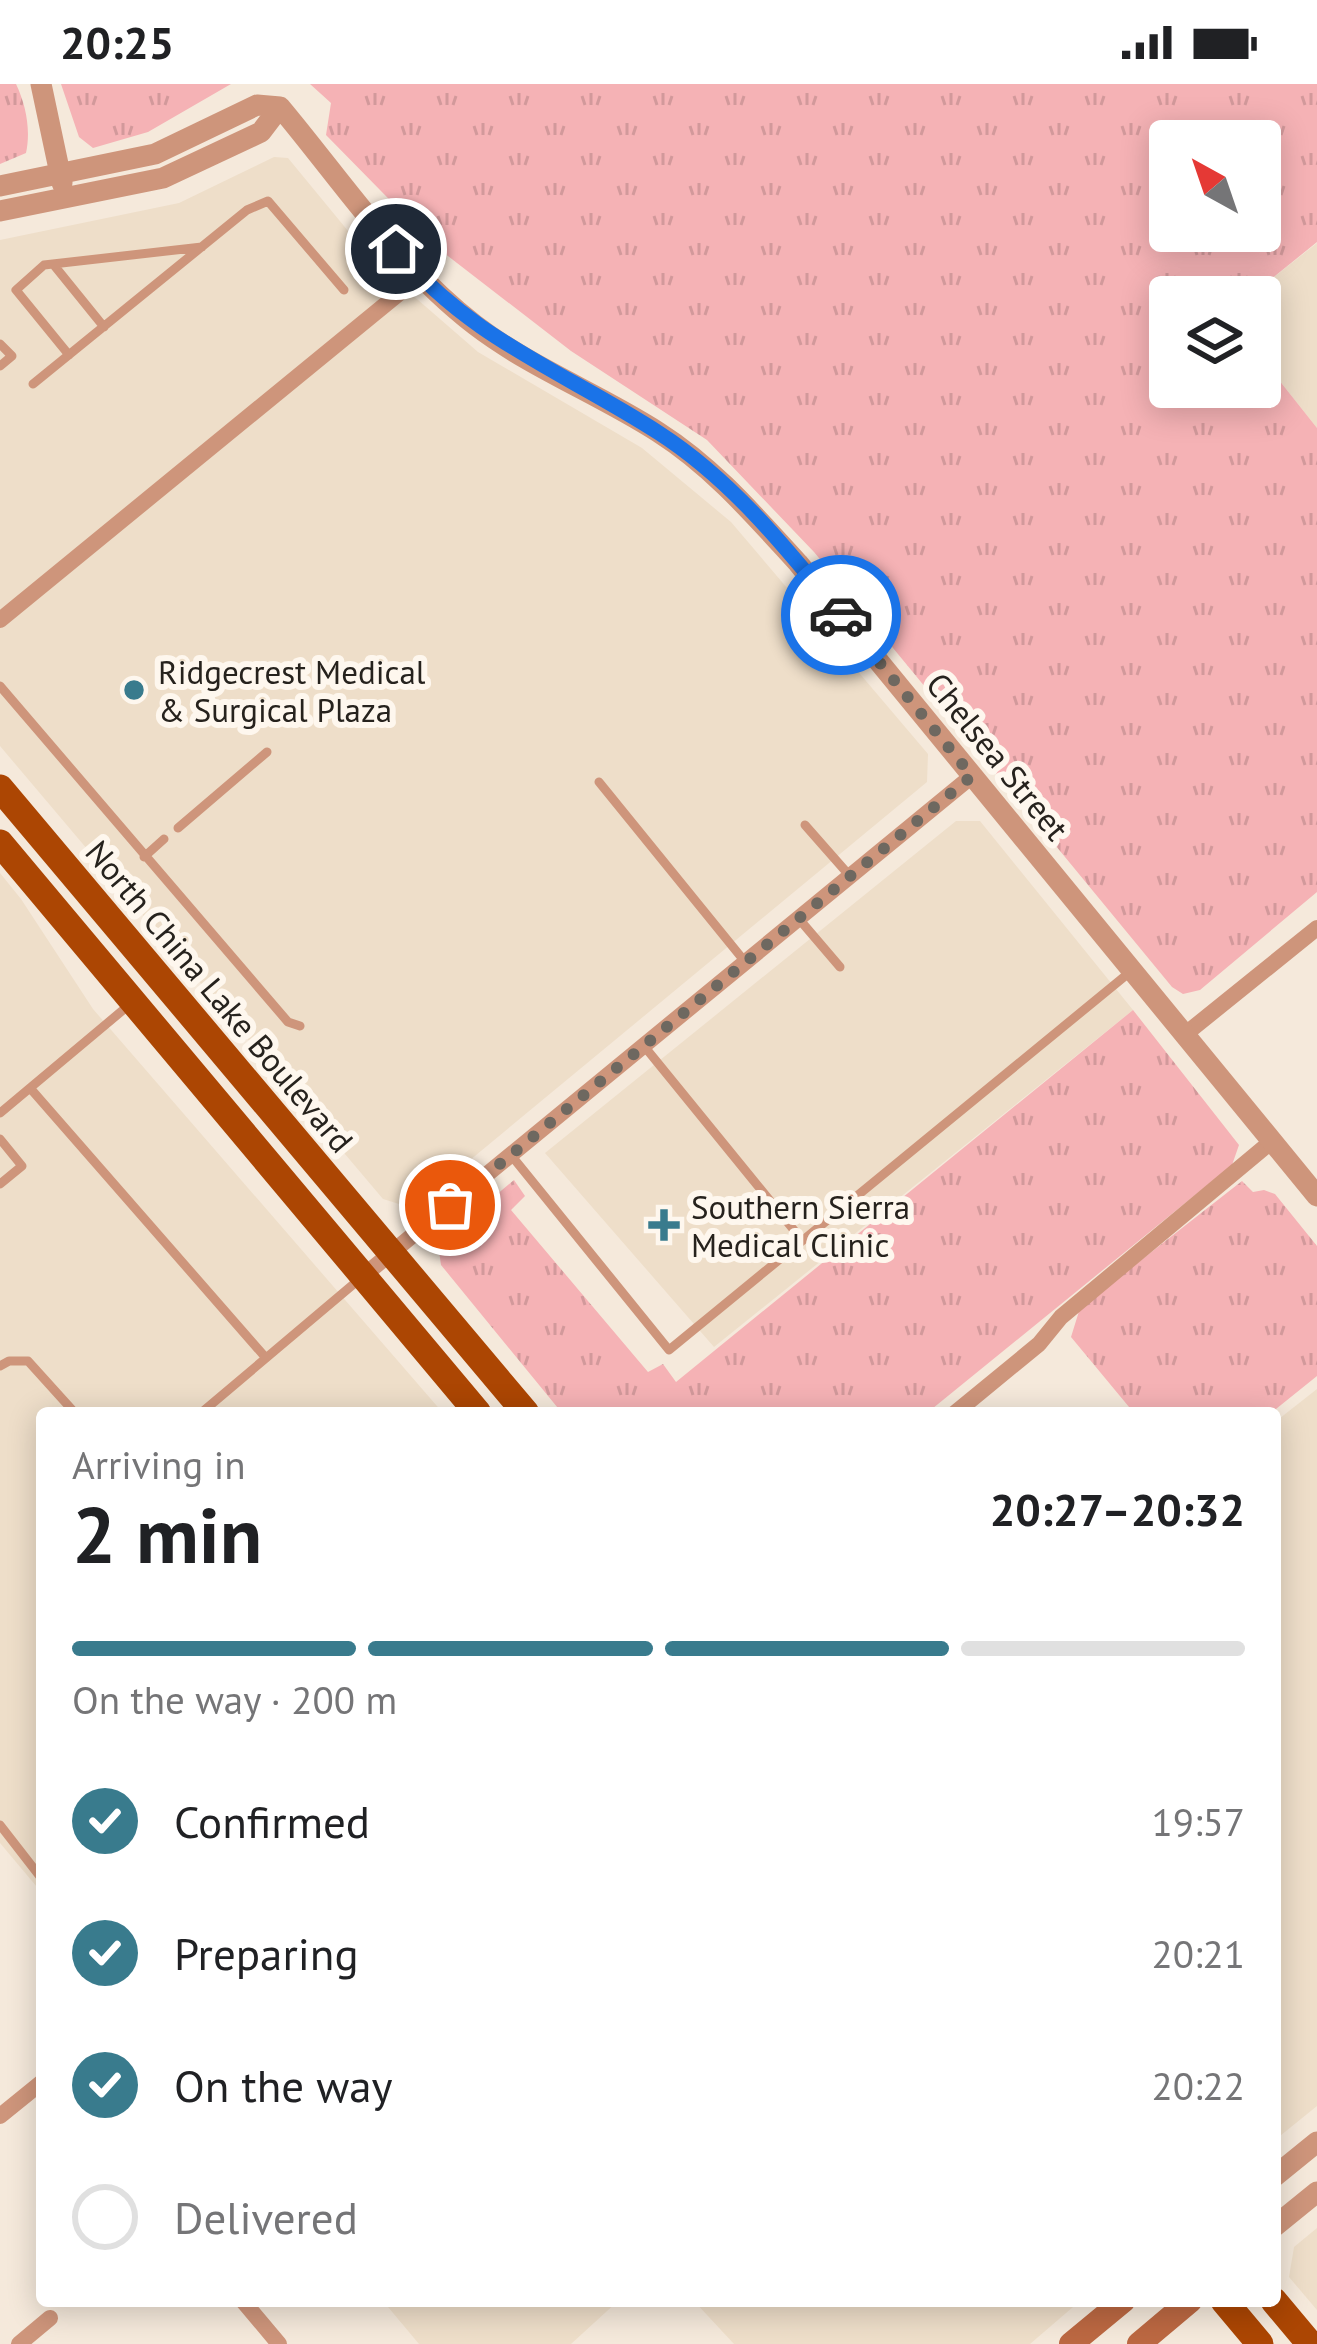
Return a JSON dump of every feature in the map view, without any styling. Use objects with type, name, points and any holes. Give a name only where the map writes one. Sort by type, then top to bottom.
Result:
[{"type":"main road","name":"North China Lake Boulevard","points":[[0,788],[521,1407]]},
{"type":"main road","points":[[0,842],[473,1407]]},
{"type":"main road","points":[[1071,2344],[1116,2307]]},
{"type":"main road","points":[[1139,2344],[1183,2307]]},
{"type":"main road","points":[[1229,2307],[1260,2344]]},
{"type":"main road","points":[[1279,2307],[1310,2344]]},
{"type":"street","points":[[41,84],[64,195]]},
{"type":"street","points":[[0,186],[155,154],[257,105],[280,107]]},
{"type":"street","points":[[0,211],[163,178],[261,132],[280,107]]},
{"type":"street","name":"Chelsea Street","points":[[280,107],[419,277],[480,329],[658,432],[706,466],[798,563],[1317,1196]]},
{"type":"street","points":[[0,620],[419,277]]},
{"type":"street","points":[[362,1277],[972,776]]},
{"type":"street","points":[[1184,1036],[1317,928]]},
{"type":"street","points":[[962,1407],[1039,1344],[1061,1317],[1272,1142]]},
{"type":"street","points":[[0,2116],[36,2087]]},
{"type":"street","points":[[1281,2171],[1317,2142]]},
{"type":"street","points":[[1281,2221],[1317,2192]]},
{"type":"street","points":[[248,2307],[279,2344]]},
{"type":"street","points":[[19,2344],[50,2318]]},
{"type":"lane","points":[[33,384],[247,210],[268,201],[344,290]]},
{"type":"lane","points":[[69,356],[16,290],[44,265],[202,247]]},
{"type":"lane","points":[[53,264],[104,327]]},
{"type":"lane","points":[[0,344],[12,356],[0,367]]},
{"type":"lane","points":[[0,686],[288,1022],[300,1026]]},
{"type":"lane","points":[[178,828],[267,752]]},
{"type":"lane","points":[[599,782],[746,963]]},
{"type":"lane","points":[[806,825],[850,877]]},
{"type":"lane","points":[[144,857],[164,839]]},
{"type":"lane","points":[[799,919],[840,967]]},
{"type":"lane","points":[[511,1155],[669,1350],[1131,971]]},
{"type":"lane","points":[[0,1113],[133,1002]]},
{"type":"lane","points":[[644,1046],[802,1240]]},
{"type":"lane","points":[[30,1088],[266,1358]]},
{"type":"lane","points":[[0,1139],[22,1166],[0,1184]]},
{"type":"lane","points":[[208,1407],[362,1277]]},
{"type":"lane","points":[[0,1366],[28,1361],[70,1407]]},
{"type":"lane","points":[[0,1825],[36,1871]]},
{"type":"shaded area","points":[[274,157],[288,158],[372,260],[478,352],[642,448],[731,522],[928,754],[927,782],[412,1208],[383,1199],[0,746],[0,240],[179,203]]},
{"type":"shaded area","points":[[1317,243],[1317,428],[1281,383],[1281,276],[1275,276]]},
{"type":"shaded area","points":[[956,821],[980,821],[1133,1010],[714,1347],[545,1153]]},
{"type":"shaded area","points":[[0,873],[93,1009],[438,1407],[36,1407],[36,1886],[0,1843]]},
{"type":"shaded area","points":[[1317,1389],[1317,2106],[1281,2135],[1281,1417]]},
{"type":"shaded area","points":[[1317,2228],[1317,2310],[1289,2277],[1294,2247]]},
{"type":"shaded area","points":[[388,2307],[611,2307],[571,2344],[419,2344]]},
{"type":"shaded area","points":[[700,2307],[1073,2307],[1030,2344],[734,2344]]},
{"type":"green space","points":[[0,84],[16,84],[28,135],[26,153],[0,164]]},
{"type":"green space","points":[[61,84],[231,84],[148,132],[93,148],[79,137]]},
{"type":"green space","points":[[310,84],[1317,84],[1317,242],[1275,276],[1149,276],[1149,408],[1281,408],[1281,383],[1317,428],[1317,892],[1200,990],[1183,994],[1172,987],[814,552],[707,440],[571,351],[435,246],[326,135],[331,103]]},
{"type":"green space","points":[[1133,1010],[1239,1145],[1232,1165],[934,1407],[557,1407],[441,1265],[438,1244],[514,1180],[525,1196],[511,1210],[648,1372],[663,1364],[676,1382]]},
{"type":"green space","points":[[1242,1181],[1253,1192],[1275,1194],[1317,1246],[1317,1376],[1278,1407],[1129,1407],[1071,1337],[1080,1308]]},
{"type":"way so far","points":[[450,1205],[972,776],[841,615]]},
{"type":"place","name":"Ridgecrest Medical & Surgical Plaza","points":[[134,690]]},
{"type":"place","name":"Southern Sierra Medical Clinic","points":[[664,1225]]},
{"type":"route","points":[[396,249],[419,277],[480,329],[658,432],[706,466],[841,615]]}]
